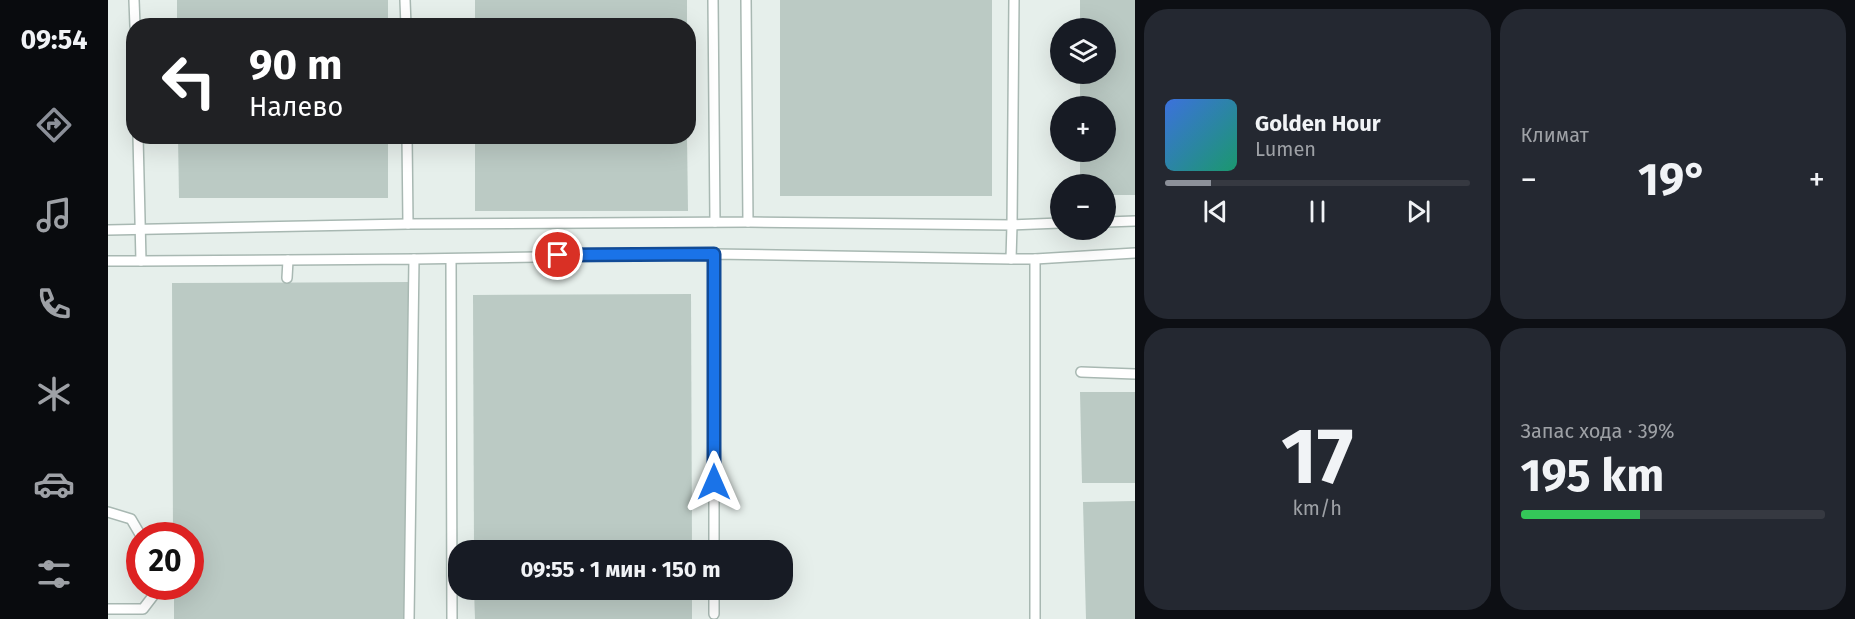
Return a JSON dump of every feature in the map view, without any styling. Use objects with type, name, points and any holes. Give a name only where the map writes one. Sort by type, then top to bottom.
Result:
[{"type":"lane","points":[[134,0],[135,18]]},
{"type":"lane","points":[[405,0],[406,18]]},
{"type":"lane","points":[[713,0],[715,222]]},
{"type":"lane","points":[[746,0],[748,222]]},
{"type":"lane","points":[[1011,259],[1014,0]]},
{"type":"lane","points":[[138,144],[141,261]]},
{"type":"lane","points":[[407,144],[408,224]]},
{"type":"lane","points":[[1116,222],[1135,221]]},
{"type":"lane","points":[[108,230],[408,224],[1050,223]]},
{"type":"lane","points":[[108,261],[451,259],[579,254],[1035,259],[1135,253]]},
{"type":"lane","points":[[714,254],[714,540]]},
{"type":"lane","points":[[409,619],[414,259]]},
{"type":"lane","points":[[451,259],[452,619]]},
{"type":"lane","points":[[1035,259],[1035,619]]},
{"type":"lane","points":[[287,278],[288,260]]},
{"type":"lane","points":[[1081,372],[1135,374]]},
{"type":"lane","points":[[108,512],[131,519],[133,522]]},
{"type":"lane","points":[[108,609],[143,609],[150,600]]},
{"type":"lane","points":[[714,600],[714,614]]},
{"type":"building","points":[[177,0],[388,0],[388,18],[177,18]]},
{"type":"building","points":[[475,0],[687,0],[687,18],[475,18]]},
{"type":"building","points":[[780,0],[992,0],[992,196],[780,196]]},
{"type":"building","points":[[1080,0],[1135,0],[1135,195],[1116,195],[1116,174],[1080,174],[1080,162],[1116,162],[1116,96],[1080,96],[1080,84],[1116,84],[1116,18],[1080,18]]},
{"type":"building","points":[[178,144],[388,144],[388,198],[179,198]]},
{"type":"building","points":[[475,144],[687,144],[688,211],[475,211]]},
{"type":"building","points":[[411,282],[413,619],[174,619],[174,600],[204,600],[204,522],[173,522],[172,283]]},
{"type":"building","points":[[691,294],[692,540],[474,540],[473,295]]},
{"type":"building","points":[[1080,392],[1135,392],[1135,483],[1082,483]]},
{"type":"building","points":[[1135,501],[1135,619],[1086,619],[1083,502]]},
{"type":"building","points":[[474,600],[692,600],[692,619],[475,619]]},
{"type":"route","points":[[558,255],[714,254],[714,482]]}]
